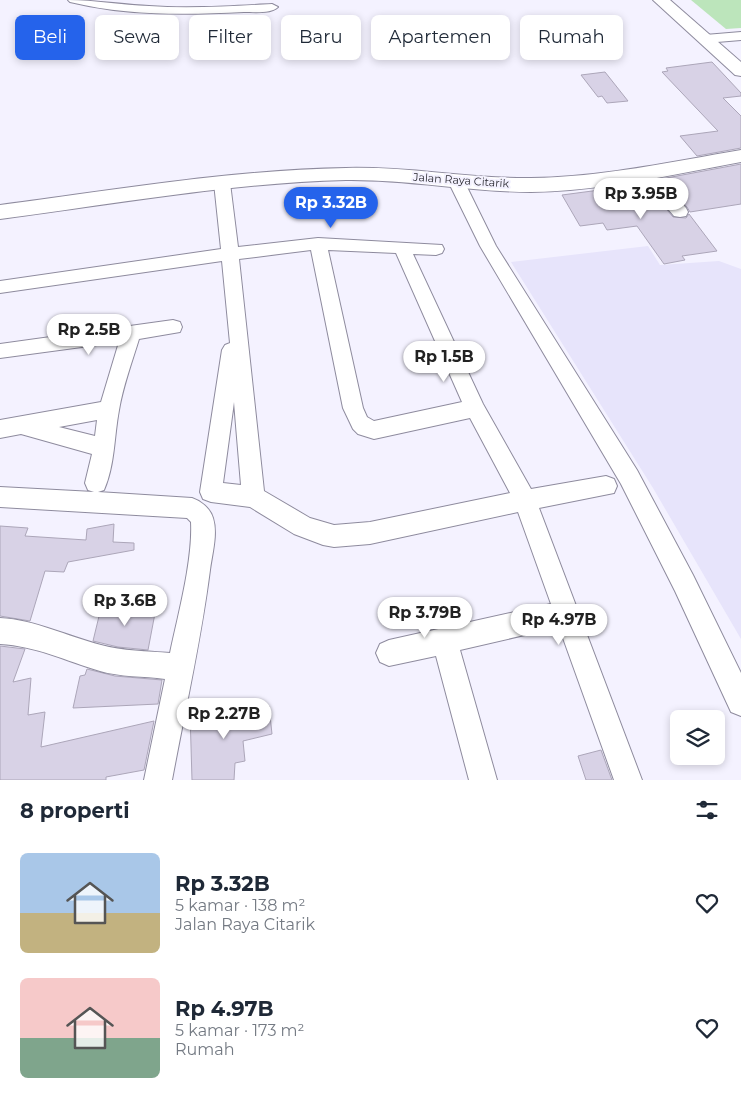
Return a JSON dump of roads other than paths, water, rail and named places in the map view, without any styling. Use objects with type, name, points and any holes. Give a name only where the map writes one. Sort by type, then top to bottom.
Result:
[{"type":"street","points":[[74,0],[140,10],[192,11],[272,7]]},
{"type":"street","points":[[661,0],[741,71]]},
{"type":"street","points":[[705,39],[741,36]]},
{"type":"street","name":"Jalan Raya Citarik","points":[[0,212],[222,182],[346,174],[397,174],[456,181],[530,185],[596,182],[741,156]]},
{"type":"street","points":[[646,174],[680,212]]},
{"type":"street","points":[[456,181],[488,246],[629,477],[684,583],[741,702]]},
{"type":"street","points":[[222,182],[237,318],[253,497]]},
{"type":"street","points":[[318,244],[353,408],[361,425],[367,429],[374,430],[475,408]]},
{"type":"street","points":[[0,287],[272,248],[318,244],[436,248]]},
{"type":"street","points":[[402,248],[475,408],[525,499],[628,780]]},
{"type":"street","points":[[237,318],[211,492],[253,497],[307,528],[333,536],[368,532],[525,499],[606,486]]},
{"type":"street","points":[[0,352],[173,327]]},
{"type":"street","points":[[96,483],[104,448],[109,409],[131,333]]},
{"type":"street","points":[[10,427],[109,409]]},
{"type":"street","points":[[10,427],[104,448]]},
{"type":"street","points":[[0,497],[192,508],[202,518],[204,533],[195,591],[158,780]]},
{"type":"street","points":[[389,653],[568,613]]},
{"type":"street","points":[[0,631],[40,637],[102,659],[180,667]]},
{"type":"street","points":[[445,640],[483,780]]}]
